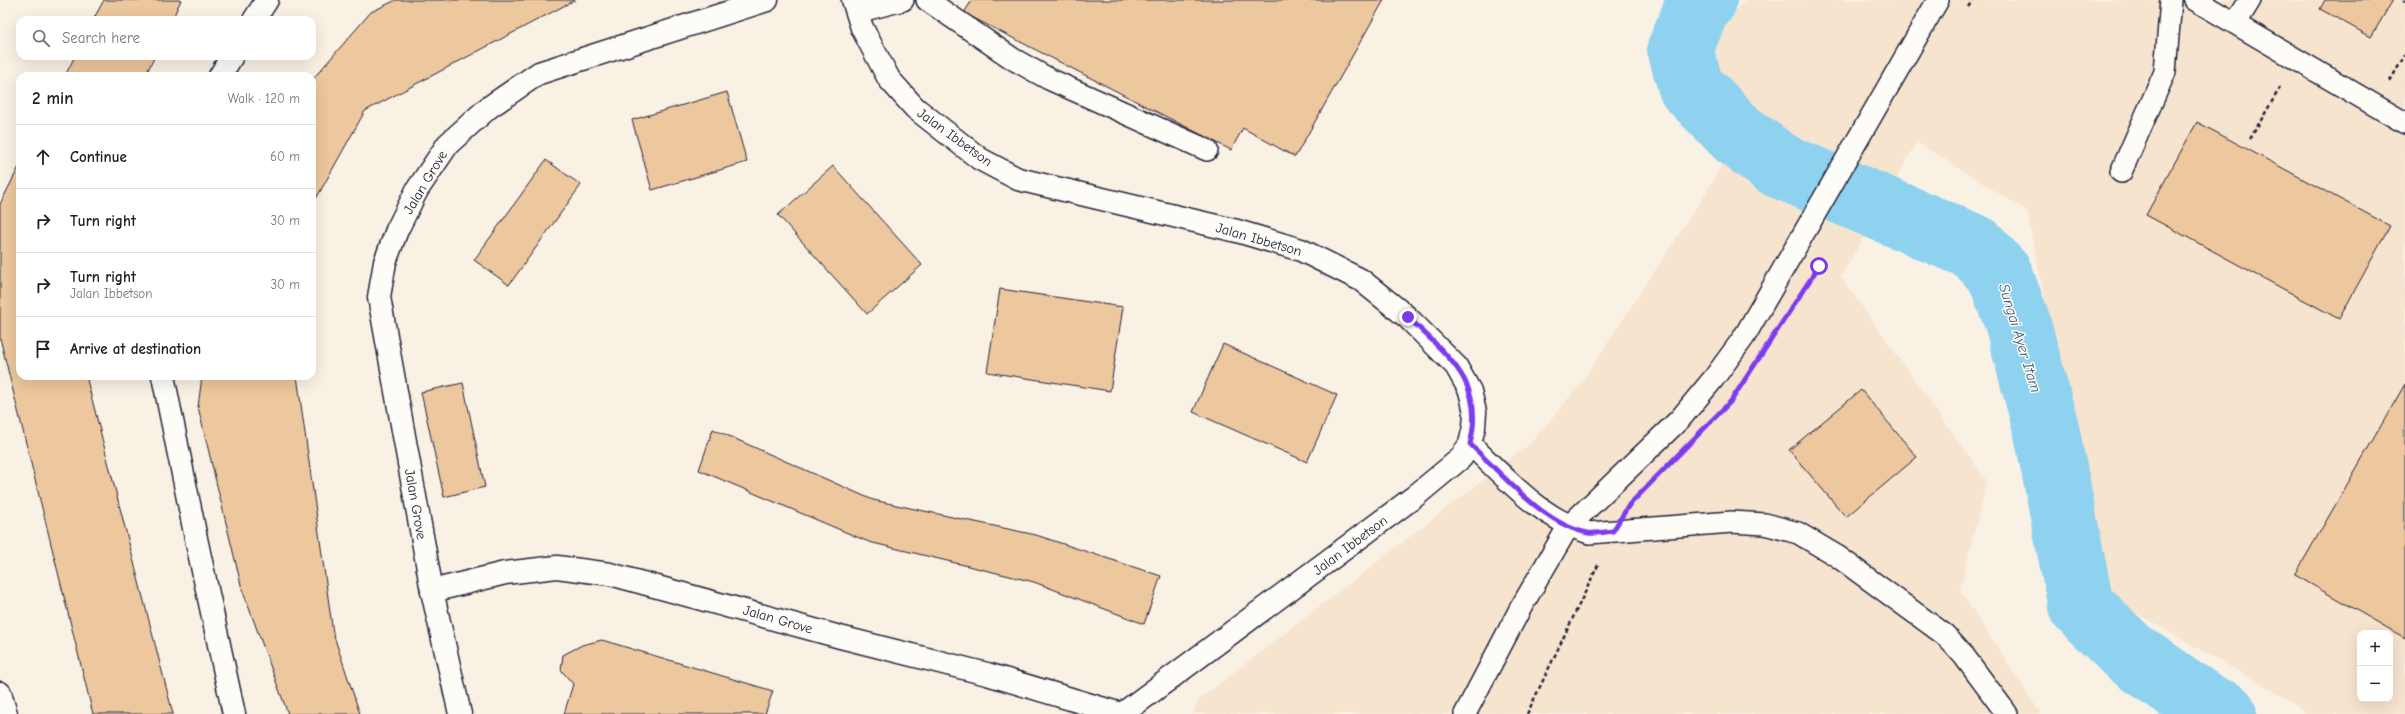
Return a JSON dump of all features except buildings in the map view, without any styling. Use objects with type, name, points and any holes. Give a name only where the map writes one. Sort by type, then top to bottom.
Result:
[{"type":"street","points":[[257,16],[267,0]]},
{"type":"street","name":"Jalan Grove","points":[[460,714],[432,591],[379,297],[385,262],[397,230],[417,190],[448,144],[488,108],[539,73],[767,0]]},
{"type":"street","name":"Jalan Ibbetson","points":[[855,6],[862,28],[886,73],[915,108],[980,158],[1018,179],[1272,241],[1300,250],[1361,280],[1408,317],[1456,366],[1470,391],[1475,412],[1470,444],[1461,458],[1414,497],[1122,714]]},
{"type":"street","points":[[222,72],[230,60]]},
{"type":"street","points":[[164,380],[234,714]]},
{"type":"street","name":"Jalan Grove","points":[[432,591],[505,573],[557,567],[610,574],[840,637],[987,674],[1122,714]]},
{"type":"street","points":[[0,693],[6,714]]},
{"type":"lane","points":[[855,6],[903,0]]},
{"type":"lane","points":[[927,0],[1013,59],[1050,79],[1207,150]]},
{"type":"lane","points":[[1465,714],[1520,609],[1568,527],[1680,418],[1714,378],[1744,337],[1938,0]]},
{"type":"lane","points":[[2121,172],[2165,72],[2170,0]]},
{"type":"lane","points":[[2195,0],[2236,22],[2405,123]]},
{"type":"lane","points":[[2236,22],[2250,0]]},
{"type":"lane","points":[[1470,444],[1542,511],[1568,527],[1589,533],[1732,522],[1765,524],[1798,533],[1837,556],[1945,635],[1964,656],[2007,714]]},
{"type":"path","points":[[2250,139],[2282,85]]},
{"type":"path","points":[[1527,714],[1613,531]]},
{"type":"shaded area","points":[[1745,0],[2405,0],[2405,714],[2306,714],[2297,705],[2112,599],[2091,534],[2027,211],[1917,142],[1841,277],[1987,481],[1960,590],[2041,714],[1193,714],[1197,701],[1531,443],[1581,383],[1706,193],[1752,109],[1721,80],[1708,57],[1717,29]]},
{"type":"waterway","name":"Sungai Ayer Itam","points":[[1704,0],[1696,10],[1680,49],[1691,87],[1738,135],[1779,165],[1976,248],[2000,275],[2017,321],[2046,428],[2081,606],[2129,653],[2206,706],[2224,714]]},
{"type":"route","points":[[1408,317],[1456,366],[1470,391],[1475,412],[1474,427],[1470,444],[1524,496],[1542,511],[1568,527],[1589,533],[1613,531],[1629,505],[1673,458],[1731,401],[1819,266]]}]
